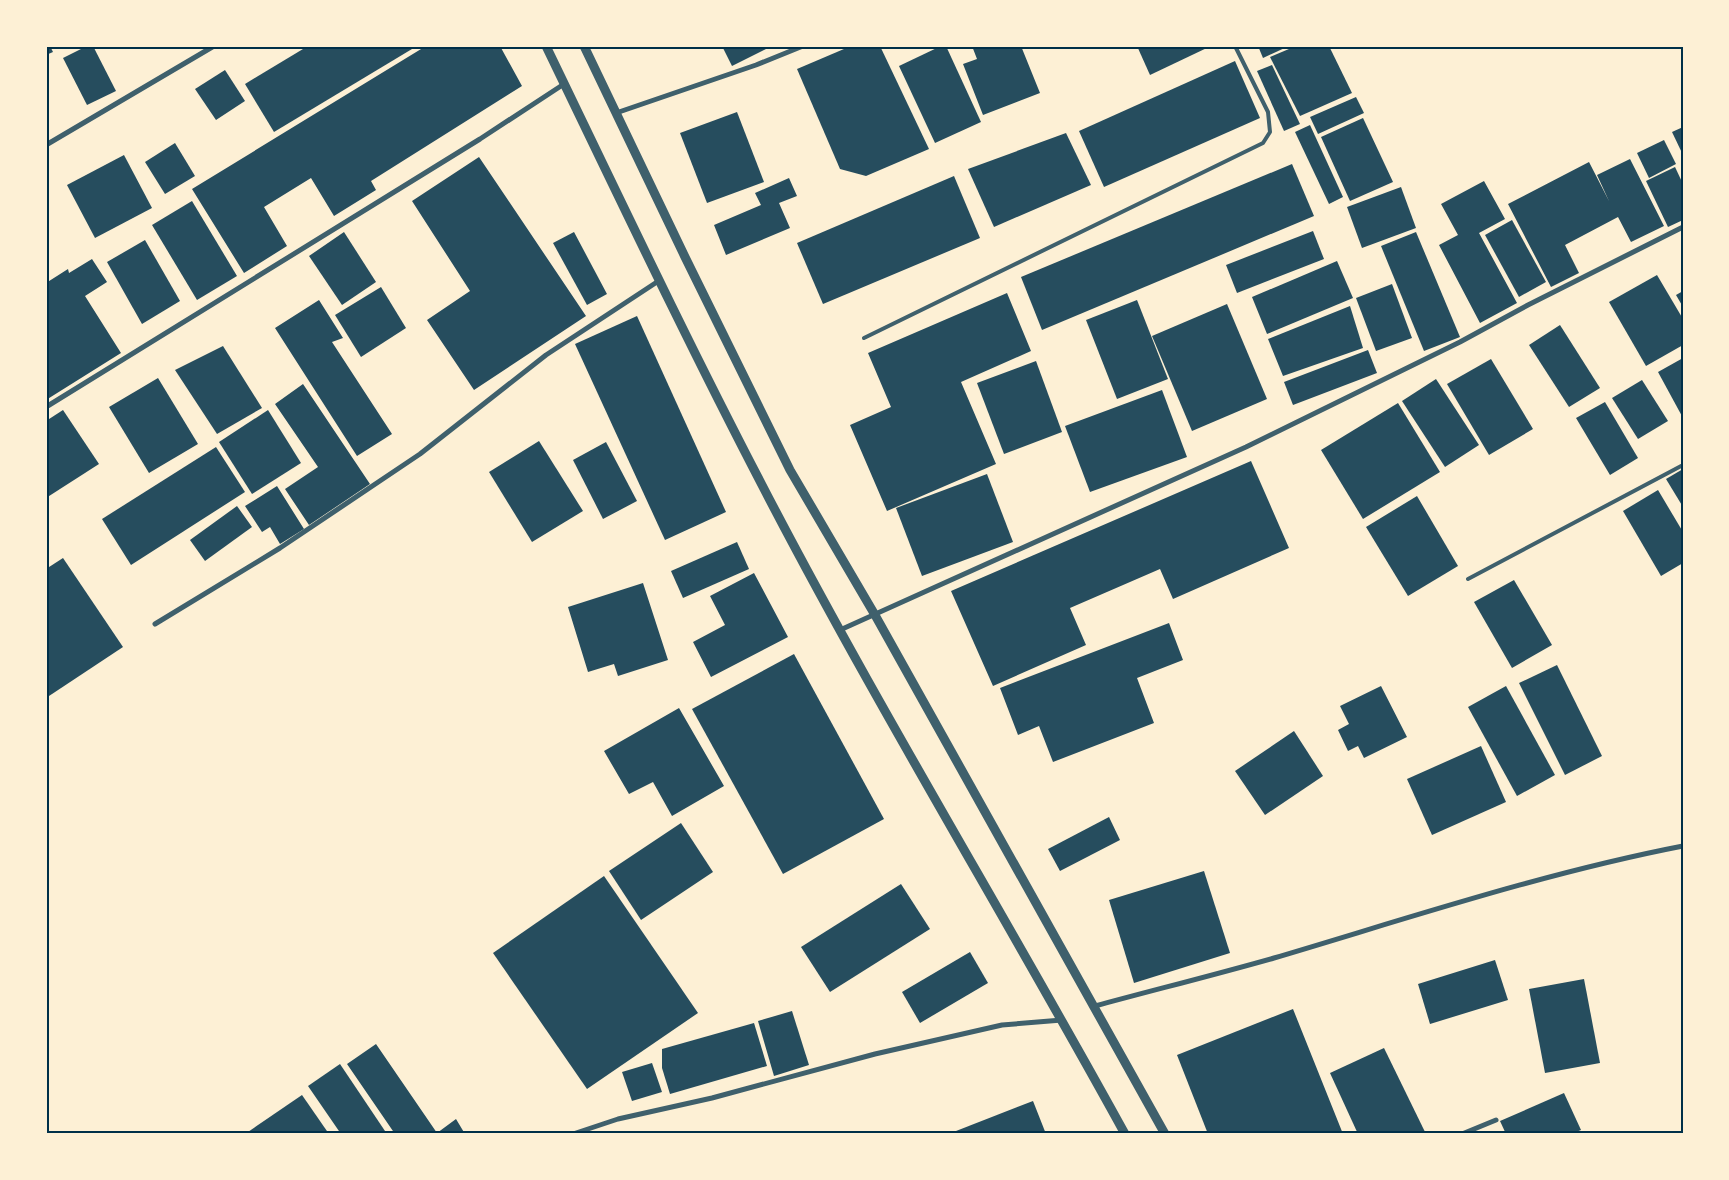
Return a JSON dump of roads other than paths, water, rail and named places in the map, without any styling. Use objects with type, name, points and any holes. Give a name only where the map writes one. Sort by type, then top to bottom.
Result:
[{"type":"street","points":[[46,145],[214,46]]},
{"type":"street","points":[[546,46],[762,485],[840,630],[1125,1134]]},
{"type":"street","points":[[584,46],[790,470],[875,615],[1165,1134]]},
{"type":"street","points":[[616,113],[756,65],[803,46]]},
{"type":"street","points":[[46,407],[480,140],[564,84]]},
{"type":"street","points":[[840,630],[1246,447],[1460,342],[1528,305],[1683,227]]},
{"type":"street","points":[[155,624],[280,548],[420,454],[546,354],[660,280]]},
{"type":"street","points":[[1095,1006],[1272,958],[1554,875],[1635,855],[1683,846]]},
{"type":"street","points":[[573,1134],[618,1119],[712,1098],[875,1054],[1002,1025],[1062,1020]]},
{"type":"street","points":[[1462,1134],[1496,1120]]},
{"type":"lane","points":[[864,338],[1263,143],[1270,132],[1268,112],[1236,46]]},
{"type":"lane","points":[[1468,579],[1683,465]]}]
